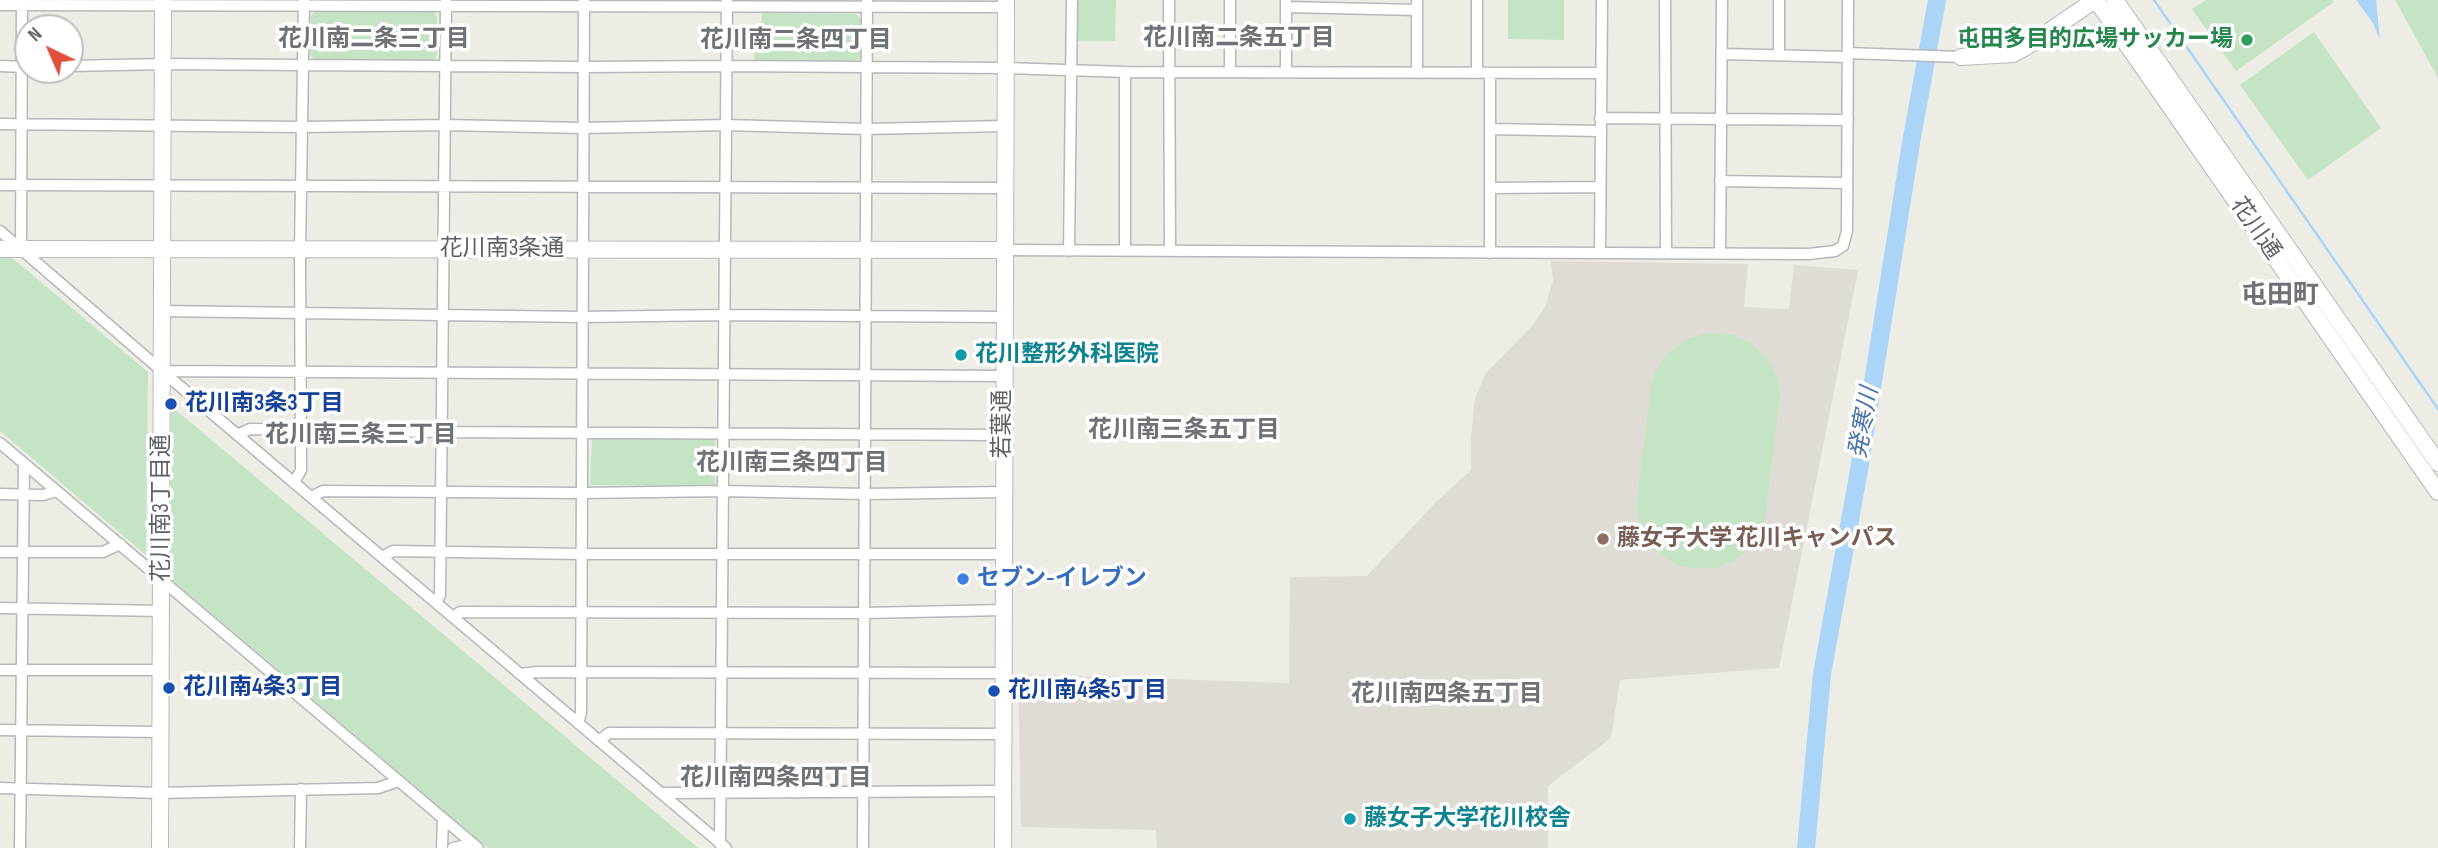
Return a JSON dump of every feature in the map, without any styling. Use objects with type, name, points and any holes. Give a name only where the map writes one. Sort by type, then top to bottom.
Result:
[{"type":"street","points":[[1069,251],[1072,0]]},
{"type":"street","points":[[1170,0],[1170,251]]},
{"type":"street","points":[[1230,0],[1230,72]]},
{"type":"street","points":[[1476,73],[1477,0]]},
{"type":"street","points":[[1600,253],[1602,0]]},
{"type":"street","points":[[1665,0],[1666,253]]},
{"type":"street","points":[[1720,253],[1722,0]]},
{"type":"street","points":[[1779,0],[1779,55]]},
{"type":"street","points":[[1004,250],[1825,254],[1843,246],[1847,231],[1848,0]]},
{"type":"street","points":[[1722,54],[1961,57],[2013,54],[2096,0]]},
{"type":"street","name":"花川通","points":[[2096,0],[2438,492]]},
{"type":"street","name":"花川通","points":[[2116,0],[2438,463]]},
{"type":"street","points":[[0,5],[163,2],[1006,4]]},
{"type":"street","name":"花川南3丁目通","points":[[160,848],[163,2]]},
{"type":"street","points":[[294,483],[301,470],[300,249],[304,2]]},
{"type":"street","points":[[436,603],[440,595],[441,552],[446,3]]},
{"type":"street","points":[[578,723],[581,713],[584,3]]},
{"type":"street","points":[[723,846],[721,733],[727,3]]},
{"type":"street","points":[[863,848],[867,4]]},
{"type":"street","name":"若葉通","points":[[1003,848],[1006,4]]},
{"type":"street","points":[[1286,72],[1286,4],[1418,5],[1417,73]]},
{"type":"street","points":[[84,66],[726,66],[1006,68],[1072,72],[1601,73]]},
{"type":"street","points":[[1125,72],[1125,251]]},
{"type":"street","points":[[1490,73],[1490,253]]},
{"type":"street","points":[[21,249],[21,124],[24,84]]},
{"type":"street","points":[[1600,118],[1847,120]]},
{"type":"street","points":[[0,124],[583,128],[726,125],[866,129],[1006,126]]},
{"type":"street","points":[[1490,129],[1600,131]]},
{"type":"street","points":[[1720,181],[1847,183]]},
{"type":"street","points":[[0,185],[1004,188]]},
{"type":"street","points":[[1490,188],[1600,187]]},
{"type":"street","points":[[0,231],[723,846]]},
{"type":"street","name":"花川南3条通","points":[[0,249],[1004,250]]},
{"type":"street","points":[[162,311],[582,317],[1004,317]]},
{"type":"street","points":[[162,371],[1004,376]]},
{"type":"street","points":[[237,435],[250,429],[1003,435]]},
{"type":"street","points":[[0,443],[476,846]]},
{"type":"street","points":[[20,848],[24,463]]},
{"type":"street","points":[[0,494],[43,495],[57,491]]},
{"type":"street","points":[[311,497],[323,491],[723,491],[864,494],[1003,492]]},
{"type":"street","points":[[0,552],[103,552],[120,544]]},
{"type":"street","points":[[382,557],[393,551],[1003,554]]},
{"type":"street","points":[[0,608],[162,611]]},
{"type":"street","points":[[453,617],[460,611],[864,613],[1003,610]]},
{"type":"street","points":[[0,670],[161,670]]},
{"type":"street","points":[[520,674],[864,671],[1003,673]]},
{"type":"street","points":[[0,730],[161,732]]},
{"type":"street","points":[[599,741],[609,733],[1003,734]]},
{"type":"street","points":[[0,788],[160,793],[377,788],[399,780]]},
{"type":"street","points":[[300,789],[300,848]]},
{"type":"street","points":[[661,793],[863,794],[1003,791]]},
{"type":"street","points":[[442,848],[443,818]]},
{"type":"street","points":[[453,848],[476,846]]},
{"type":"shaded area","name":"藤女子大学 花川キャンパス","points":[[1551,261],[1748,264],[1744,307],[1789,309],[1794,265],[1858,270],[1779,668],[1620,680],[1611,738],[1548,786],[1548,848],[1157,848],[1156,830],[1021,827],[1018,674],[1289,683],[1290,577],[1367,576],[1435,503],[1471,470],[1475,398],[1486,373],[1531,327],[1545,307],[1553,281]]},
{"type":"green space","points":[[1080,0],[1116,0],[1115,41],[1075,41],[1075,5]]},
{"type":"green space","points":[[1508,0],[1564,0],[1564,40],[1508,39]]},
{"type":"green space","name":"屯田多目的広場サッカー場","points":[[2206,0],[2334,2],[2236,71],[2192,9]]},
{"type":"green space","points":[[2395,0],[2438,0],[2438,78]]},
{"type":"green space","points":[[315,12],[434,12],[437,17],[437,55],[433,60],[314,59],[310,55],[311,16]]},
{"type":"green space","points":[[762,13],[856,14],[861,19],[861,58],[855,61],[754,62],[756,26],[761,25]]},
{"type":"green space","points":[[2314,32],[2381,128],[2308,180],[2240,85]]},
{"type":"green space","points":[[0,257],[11,257],[148,372],[146,555],[0,431]]},
{"type":"green space","points":[[1720,333],[1736,336],[1750,343],[1772,366],[1778,380],[1780,396],[1765,519],[1759,534],[1741,556],[1717,568],[1690,568],[1677,565],[1655,550],[1641,527],[1637,514],[1651,386],[1664,358],[1676,347],[1689,338]]},
{"type":"green space","points":[[171,406],[698,848],[488,848],[170,578]]},
{"type":"green space","points":[[592,438],[715,439],[715,486],[590,485]]},
{"type":"water","points":[[2356,0],[2376,0],[2380,40],[2373,23]]},
{"type":"waterway","name":"発寒川","points":[[1806,848],[1822,674],[1859,470],[1911,143],[1937,0]]},
{"type":"waterway","points":[[2154,0],[2438,409]]},
{"type":"place","name":"屯田多目的広場サッカー場","points":[[2247,40]]},
{"type":"place","name":"花川整形外科医院","points":[[961,355]]},
{"type":"place","name":"花川南3条3丁目","points":[[171,404]]},
{"type":"place","name":"藤女子大学 花川キャンパス","points":[[1603,539]]},
{"type":"place","name":"セブン-イレブン","points":[[963,579]]},
{"type":"place","name":"花川南4条3丁目","points":[[169,688]]},
{"type":"place","name":"花川南4条5丁目","points":[[994,691]]},
{"type":"place","name":"藤女子大学花川校舎","points":[[1350,819]]},
{"type":"district","name":"花川南二条五丁目","points":[[1239,39]]},
{"type":"district","name":"花川南二条三丁目","points":[[374,40]]},
{"type":"district","name":"花川南二条四丁目","points":[[796,41]]},
{"type":"district","name":"屯田町","points":[[2280,296]]},
{"type":"district","name":"花川南三条五丁目","points":[[1184,431]]},
{"type":"district","name":"花川南三条三丁目","points":[[361,436]]},
{"type":"district","name":"花川南三条四丁目","points":[[792,464]]},
{"type":"district","name":"花川南四条五丁目","points":[[1447,695]]},
{"type":"district","name":"花川南四条四丁目","points":[[776,779]]}]
